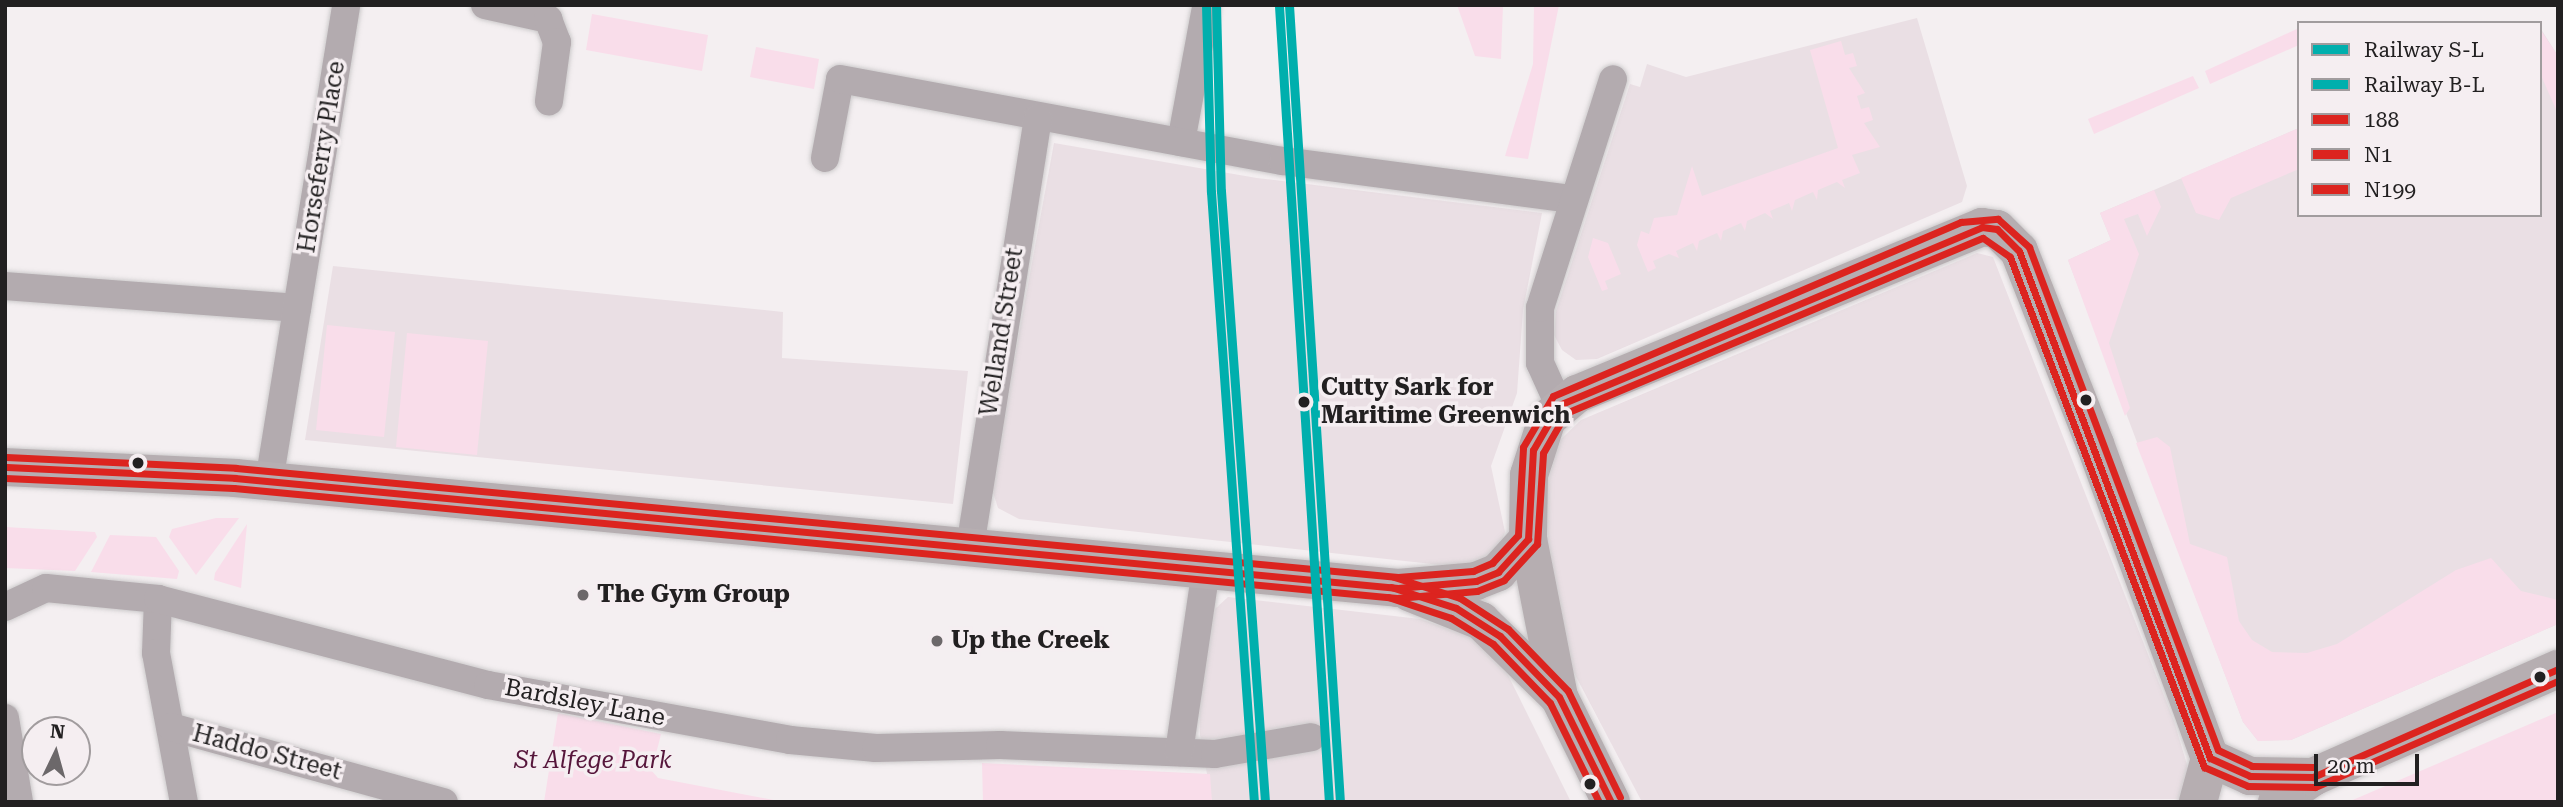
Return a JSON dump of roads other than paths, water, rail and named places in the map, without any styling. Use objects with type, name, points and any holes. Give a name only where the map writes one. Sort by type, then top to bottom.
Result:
[{"type":"main road","points":[[1611,802],[1559,697],[1528,539],[1534,450],[1559,405],[1965,232],[1997,229],[2019,251],[2210,758],[2198,802]]},
{"type":"main road","points":[[5,467],[269,481],[1398,588],[1476,581],[1498,572],[1528,539]]},
{"type":"main road","points":[[1398,588],[1480,621],[1559,697]]},
{"type":"main road","points":[[2277,802],[2314,777],[2558,669]]},
{"type":"main road","points":[[2210,758],[2250,776],[2314,777]]},
{"type":"street","name":"Horseferry Place","points":[[269,481],[346,5]]},
{"type":"street","points":[[485,5],[548,19],[557,42],[549,101]]},
{"type":"street","points":[[1181,142],[1206,7]]},
{"type":"street","points":[[825,158],[840,79],[1038,118],[1181,142],[1572,199]]},
{"type":"street","points":[[1559,405],[1540,363],[1540,308],[1572,199],[1613,79]]},
{"type":"street","name":"Welland Street","points":[[970,547],[1038,118]]},
{"type":"street","points":[[5,286],[297,308]]},
{"type":"street","points":[[1168,752],[1206,569]]},
{"type":"street","name":"Bardsley Lane","points":[[5,607],[46,588],[158,599],[488,685],[790,740],[876,748],[1215,754],[1312,737]]},
{"type":"street","name":"Haddo Street","points":[[158,599],[156,653],[184,802]]},
{"type":"street","points":[[5,718],[13,790]]},
{"type":"street","name":"Haddo Street","points":[[171,727],[444,802]]},
{"type":"rail line","name":"B-L","points":[[1206,5],[1211,192],[1254,802]]},
{"type":"rail line","name":"S-L","points":[[1216,5],[1221,191],[1265,802]]},
{"type":"rail line","name":"S-L","points":[[1289,5],[1340,802]]},
{"type":"rail line","name":"B-L","points":[[1279,6],[1329,802]]},
{"type":"place","name":"Cutty Sark for Maritime Greenwich","points":[[1304,402]]},
{"type":"place","name":"The Gym Group","points":[[583,595]]},
{"type":"place","name":"Up the Creek","points":[[937,641]]},
{"type":"park label","name":"St Alfege Park","points":[[593,761]]}]
